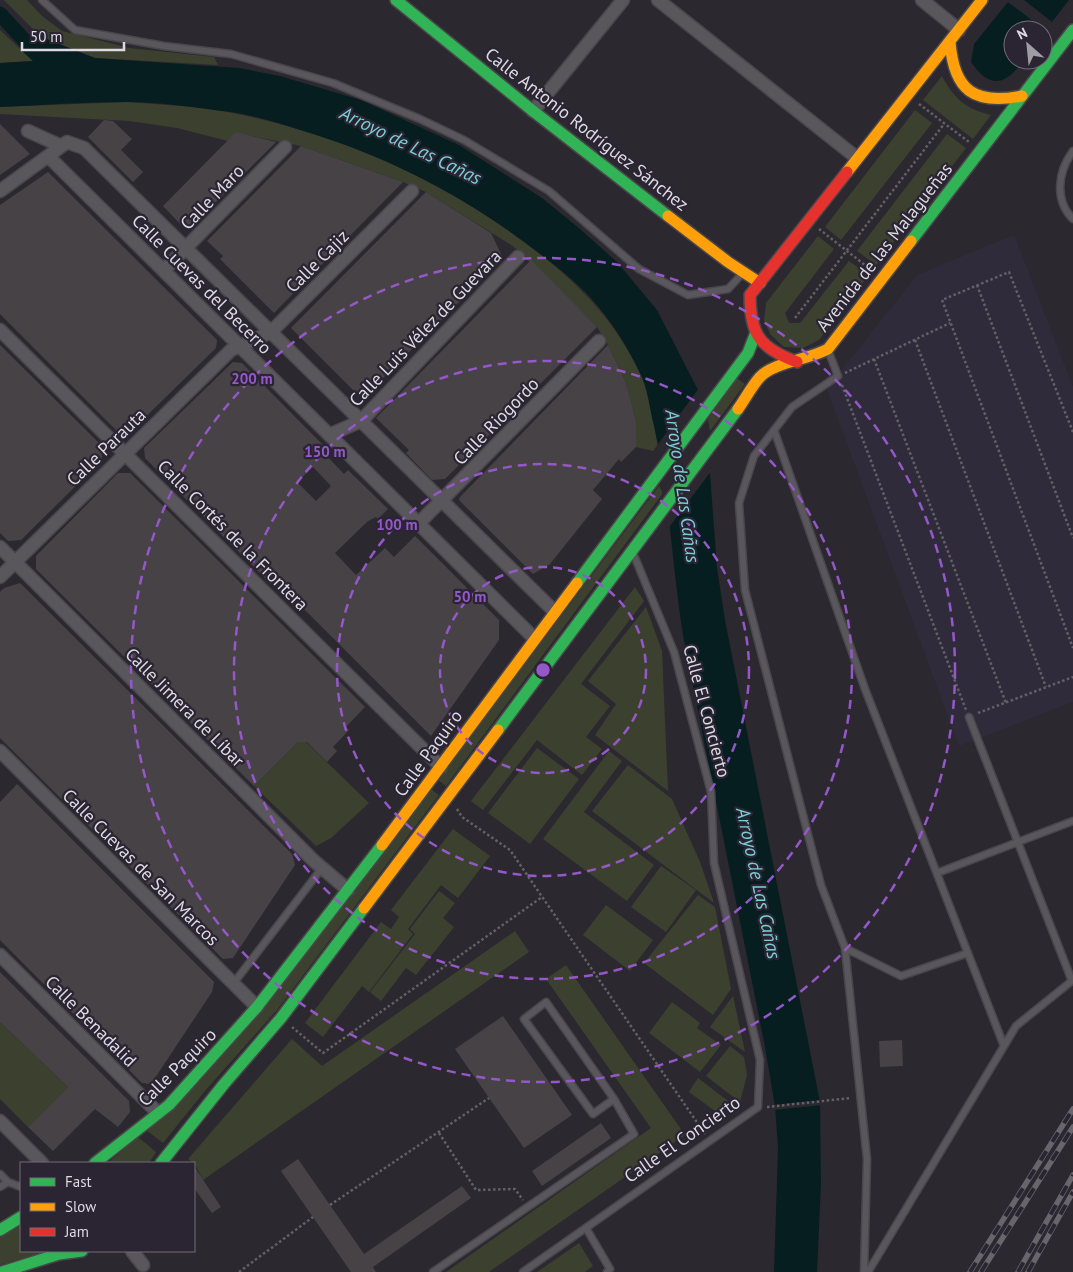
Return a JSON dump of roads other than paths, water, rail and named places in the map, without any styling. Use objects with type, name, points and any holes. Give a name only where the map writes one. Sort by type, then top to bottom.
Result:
[{"type":"main road","name":"Calle Antonio Rodríguez Sánchez","points":[[396,0],[533,110],[744,272],[760,282]]},
{"type":"main road","points":[[798,362],[773,354],[755,335],[750,312],[750,295],[982,0]]},
{"type":"main road","name":"Avenida de las Malagueñas","points":[[798,362],[828,348],[1073,30]]},
{"type":"main road","points":[[950,42],[950,63],[958,80],[968,91],[984,99],[1003,101],[1022,96]]},
{"type":"main road","name":"Calle Paquiro","points":[[96,1162],[169,1105],[257,1007],[441,767],[708,408],[748,353],[755,335]]},
{"type":"main road","points":[[162,1162],[224,1084],[281,1018],[661,510],[713,445],[761,376],[777,366],[798,362]]},
{"type":"main road","points":[[0,1230],[20,1218]]},
{"type":"main road","points":[[2,1272],[59,1254],[74,1252]]},
{"type":"street","points":[[533,110],[623,0]]},
{"type":"street","points":[[658,0],[857,158]]},
{"type":"street","points":[[922,0],[959,30]]},
{"type":"street","name":"Calle Cuevas del Becerro","points":[[28,131],[61,146],[67,142],[84,148],[555,612]]},
{"type":"street","points":[[0,191],[61,146]]},
{"type":"street","name":"Calle Maro","points":[[164,270],[284,147]]},
{"type":"street","name":"Calle Cuevas del Becerro","points":[[48,156],[535,639]]},
{"type":"street","name":"Calle Cajiz","points":[[240,346],[272,332],[412,191]]},
{"type":"street","name":"Calle Luis Vélez de Guevara","points":[[329,435],[361,421],[518,257]]},
{"type":"street","name":"Calle Cortés de la Frontera","points":[[0,330],[441,767]]},
{"type":"street","name":"Calle Riogordo","points":[[418,524],[443,501],[598,341]]},
{"type":"street","name":"Calle Parauta","points":[[0,577],[125,452],[231,350],[240,346]]},
{"type":"street","name":"Calle Jimera de Líbar","points":[[0,547],[322,868],[348,890]]},
{"type":"street","name":"Calle Cuevas de San Marcos","points":[[0,751],[257,1007]]},
{"type":"street","name":"Calle Benadalid","points":[[0,955],[158,1113]]},
{"type":"street","points":[[0,1121],[41,1162]]},
{"type":"street","points":[[133,1252],[146,1268]]},
{"type":"lane","points":[[42,0],[75,30],[164,46],[231,54],[333,83],[420,119],[464,140],[549,192],[639,269],[688,295],[728,289],[744,272]]},
{"type":"lane","points":[[1073,150],[1065,162],[1060,180],[1062,198],[1073,219]]},
{"type":"lane","points":[[828,348],[838,376],[792,407],[774,430],[754,456],[739,503],[745,590],[821,885],[845,948],[867,1158],[864,1272]]},
{"type":"lane","points":[[774,430],[865,689],[1004,1046]]},
{"type":"lane","name":"Calle El Concierto","points":[[523,1272],[758,1108],[760,1060],[714,863],[711,792],[674,652],[632,550]]},
{"type":"lane","points":[[868,1272],[1016,1026],[1073,980],[969,717]]},
{"type":"lane","points":[[937,873],[1073,821]]},
{"type":"lane","points":[[233,984],[322,868]]},
{"type":"lane","points":[[845,948],[901,976],[968,953]]},
{"type":"lane","points":[[433,1272],[634,1134],[614,1099],[546,1002],[524,1018],[593,1114],[614,1099]]},
{"type":"lane","points":[[0,1174],[8,1182],[20,1187]]},
{"type":"lane","points":[[0,1187],[8,1182]]},
{"type":"lane","points":[[586,1228],[610,1269],[607,1272]]},
{"type":"water","points":[[1024,0],[1069,0],[1053,21]]},
{"type":"water","points":[[1008,2],[1032,20],[1003,20],[1003,70],[1015,70],[1004,79],[998,81],[991,80],[978,71],[971,62],[974,44]]},
{"type":"water","name":"Arroyo de Las Cañas","points":[[34,30],[49,40],[95,58],[239,68],[280,76],[361,100],[459,145],[542,198],[618,263],[657,310],[698,390],[710,473],[717,568],[725,620],[820,1102],[821,1184],[817,1272],[774,1272],[778,1148],[775,1107],[765,1047],[684,641],[664,480],[654,426],[642,377],[619,335],[590,297],[564,273],[510,232],[456,197],[428,182],[341,143],[251,116],[152,103],[79,103],[0,107],[0,63],[33,61],[21,50]]},
{"type":"waterway","points":[[0,14],[26,42],[43,52]]},
{"type":"railway","points":[[970,1272],[1073,1109]]},
{"type":"railway","points":[[981,1272],[1073,1127]]},
{"type":"railway","points":[[1018,1272],[1073,1175]]},
{"type":"railway","points":[[1028,1272],[1073,1192]]}]
